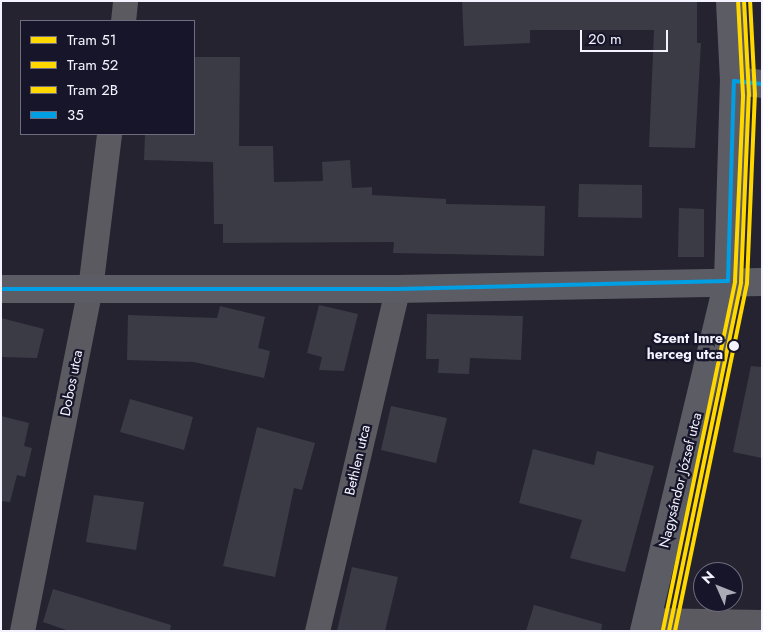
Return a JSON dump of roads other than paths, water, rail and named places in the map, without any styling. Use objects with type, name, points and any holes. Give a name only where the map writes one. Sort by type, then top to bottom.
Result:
[{"type":"street","points":[[123,20],[125,1]]},
{"type":"street","name":"Nagysándor József utca","points":[[645,625],[728,281],[734,81],[730,1]]},
{"type":"street","points":[[734,81],[762,84]]},
{"type":"street","name":"Dobos utca","points":[[22,631],[90,289],[109,135]]},
{"type":"street","points":[[1,288],[397,289],[728,281],[762,282]]},
{"type":"street","name":"Bethlen utca","points":[[316,631],[397,289]]},
{"type":"street","points":[[645,625],[762,622]]},
{"type":"tram line","name":"2B","points":[[663,630],[735,281],[743,95],[738,1]]},
{"type":"tram line","name":"51","points":[[669,631],[741,282],[749,95],[744,1]]},
{"type":"tram line","name":"52","points":[[675,631],[747,283],[755,95],[750,1]]},
{"type":"place","name":"Szent Imre herceg utca","points":[[734,346]]}]
